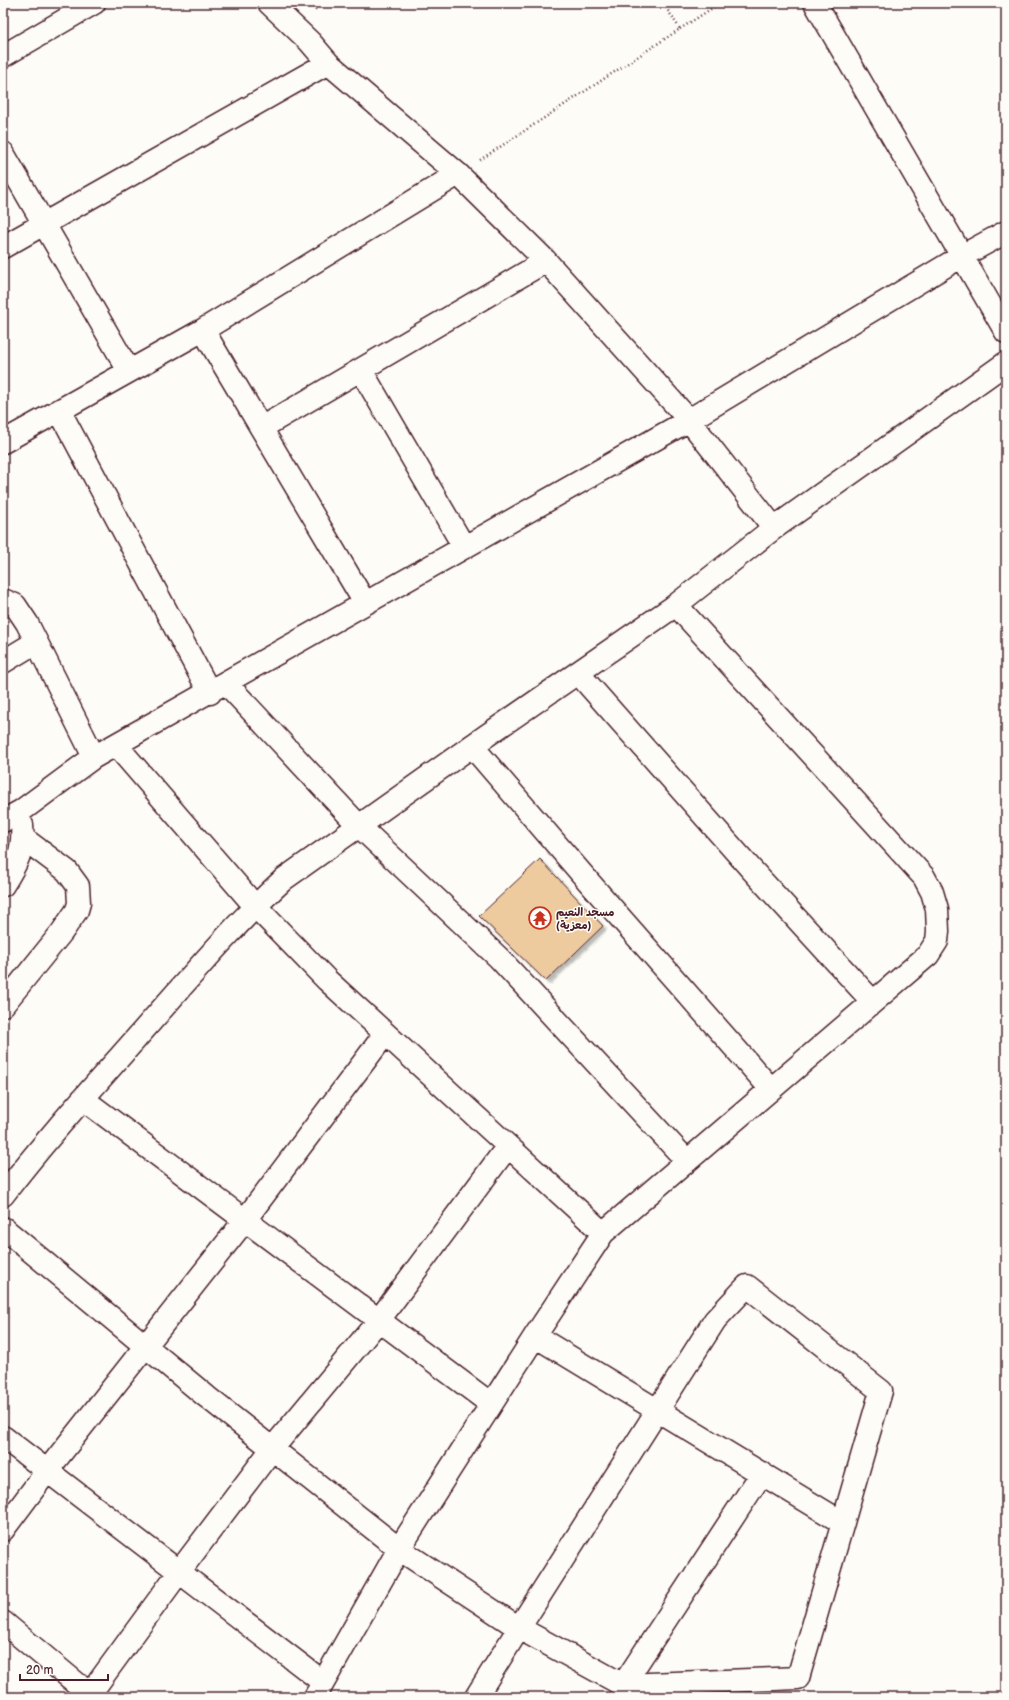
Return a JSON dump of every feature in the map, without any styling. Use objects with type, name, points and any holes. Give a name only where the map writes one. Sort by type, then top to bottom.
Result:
[{"type":"street","points":[[3,56],[94,3]]},
{"type":"street","points":[[269,3],[310,42],[328,63],[458,174],[546,261],[689,420],[774,528]]},
{"type":"street","points":[[815,3],[1006,332]]},
{"type":"street","points":[[3,247],[328,63]]},
{"type":"street","points":[[3,153],[129,371]]},
{"type":"street","points":[[3,442],[203,330],[458,174]]},
{"type":"street","points":[[3,1005],[62,932],[77,910],[79,903],[78,886],[67,871],[23,838],[12,816],[94,757],[689,420],[962,256],[1006,232]]},
{"type":"street","points":[[261,428],[546,261]]},
{"type":"street","points":[[203,330],[365,603]]},
{"type":"street","points":[[3,1195],[34,1154],[255,906],[284,879],[472,746],[676,605],[774,528],[1006,363]]},
{"type":"street","points":[[360,370],[464,547]]},
{"type":"street","points":[[59,410],[218,688],[359,826],[499,958],[687,1161]]},
{"type":"street","points":[[3,600],[15,605],[36,642],[94,757]]},
{"type":"street","points":[[3,1437],[179,1572],[319,1689],[399,1548],[603,1233],[928,955],[937,941],[937,909],[932,892],[924,877],[676,605]]},
{"type":"street","points":[[3,662],[36,642]]},
{"type":"street","points":[[578,673],[747,864],[873,1002]]},
{"type":"street","points":[[116,745],[255,906],[328,980],[603,1233]]},
{"type":"street","points":[[472,746],[588,881],[771,1089]]},
{"type":"street","points":[[3,885],[18,860],[22,849],[23,838]]},
{"type":"street","points":[[3,1530],[47,1471],[245,1220],[385,1034]]},
{"type":"street","points":[[83,1099],[491,1404]]},
{"type":"street","points":[[3,1622],[91,1696],[179,1572],[272,1449],[379,1320],[508,1146]]},
{"type":"street","points":[[3,1228],[272,1449],[399,1548],[519,1628],[623,1685],[798,1678],[881,1391],[747,1286],[715,1320],[519,1628],[476,1697]]},
{"type":"street","points":[[535,1336],[843,1523]]},
{"type":"street","points":[[623,1685],[762,1473]]},
{"type":"path","points":[[663,3],[680,30]]},
{"type":"path","points":[[458,174],[720,3]]},
{"type":"building","points":[[540,859],[603,926],[546,981],[479,916]]},
{"type":"place","name":"مسجد النعيم (معزية)","points":[[540,918]]}]
